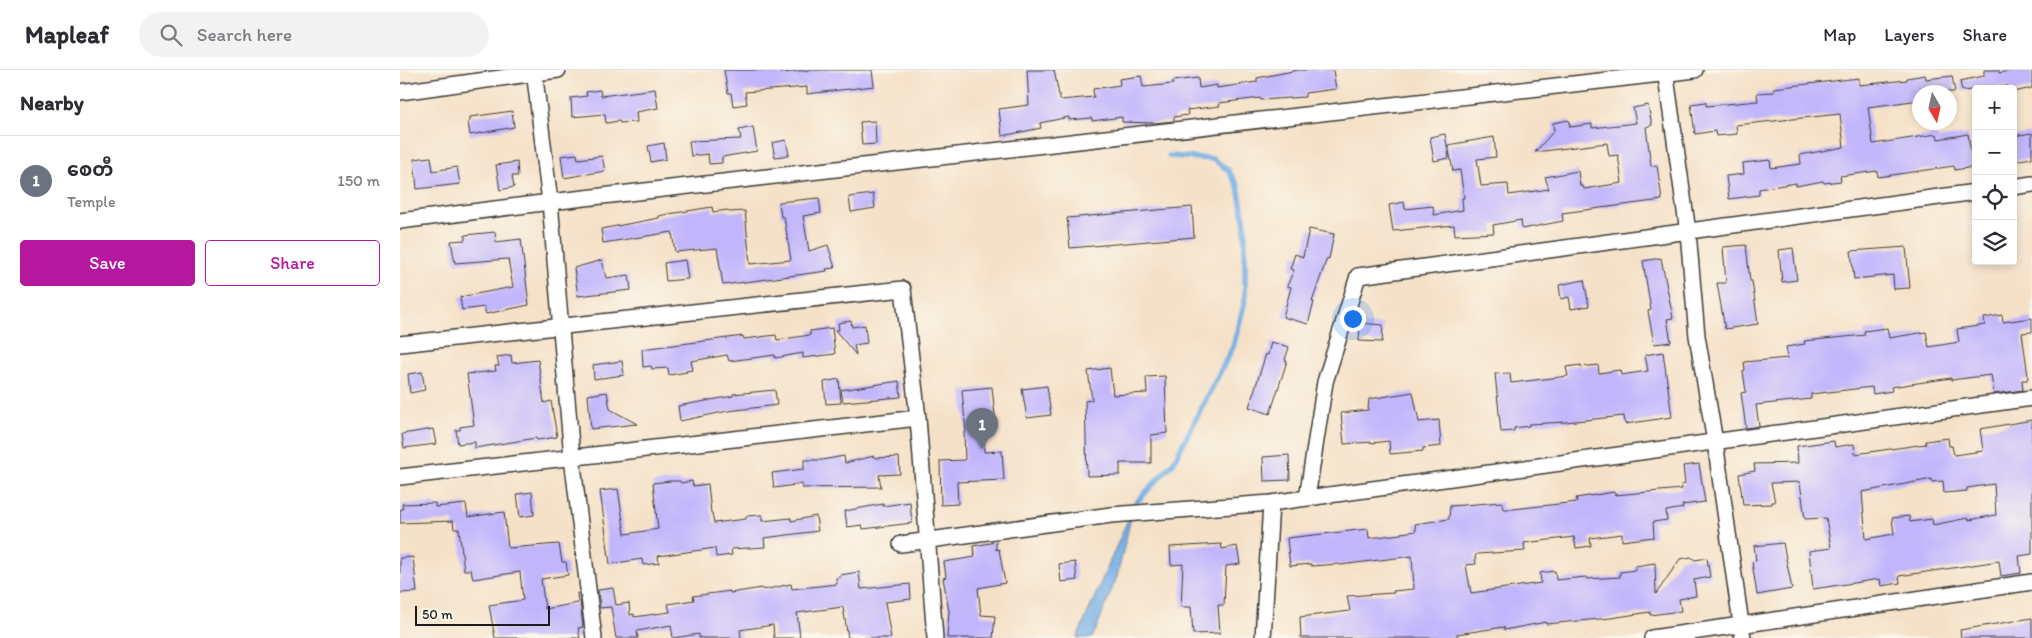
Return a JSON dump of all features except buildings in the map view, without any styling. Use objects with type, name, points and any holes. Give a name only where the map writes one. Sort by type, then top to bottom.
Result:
[{"type":"street","points":[[400,92],[558,70]]},
{"type":"street","points":[[400,221],[1695,70]]},
{"type":"street","points":[[534,72],[550,202],[572,457],[594,638]]},
{"type":"street","points":[[1665,72],[1688,232],[1697,336],[1715,442],[1742,632]]},
{"type":"street","points":[[2017,186],[2032,184]]},
{"type":"street","points":[[1307,498],[1325,382],[1358,276],[1972,193]]},
{"type":"street","points":[[400,344],[903,288],[918,418],[935,638]]},
{"type":"street","points":[[901,544],[1111,515],[1270,503],[2032,398]]},
{"type":"street","points":[[400,477],[918,418]]},
{"type":"street","points":[[1263,638],[1270,503]]},
{"type":"street","points":[[1652,638],[1742,632],[2032,582]]},
{"type":"water","points":[[1134,505],[1117,577],[1095,632],[1092,638],[1077,638]]},
{"type":"waterway","points":[[1131,513],[1134,505],[1173,463],[1233,347],[1245,301],[1245,225],[1238,186],[1228,170],[1213,159],[1169,156]]},
{"type":"place","name":"စေတီ","points":[[982,449]]}]
